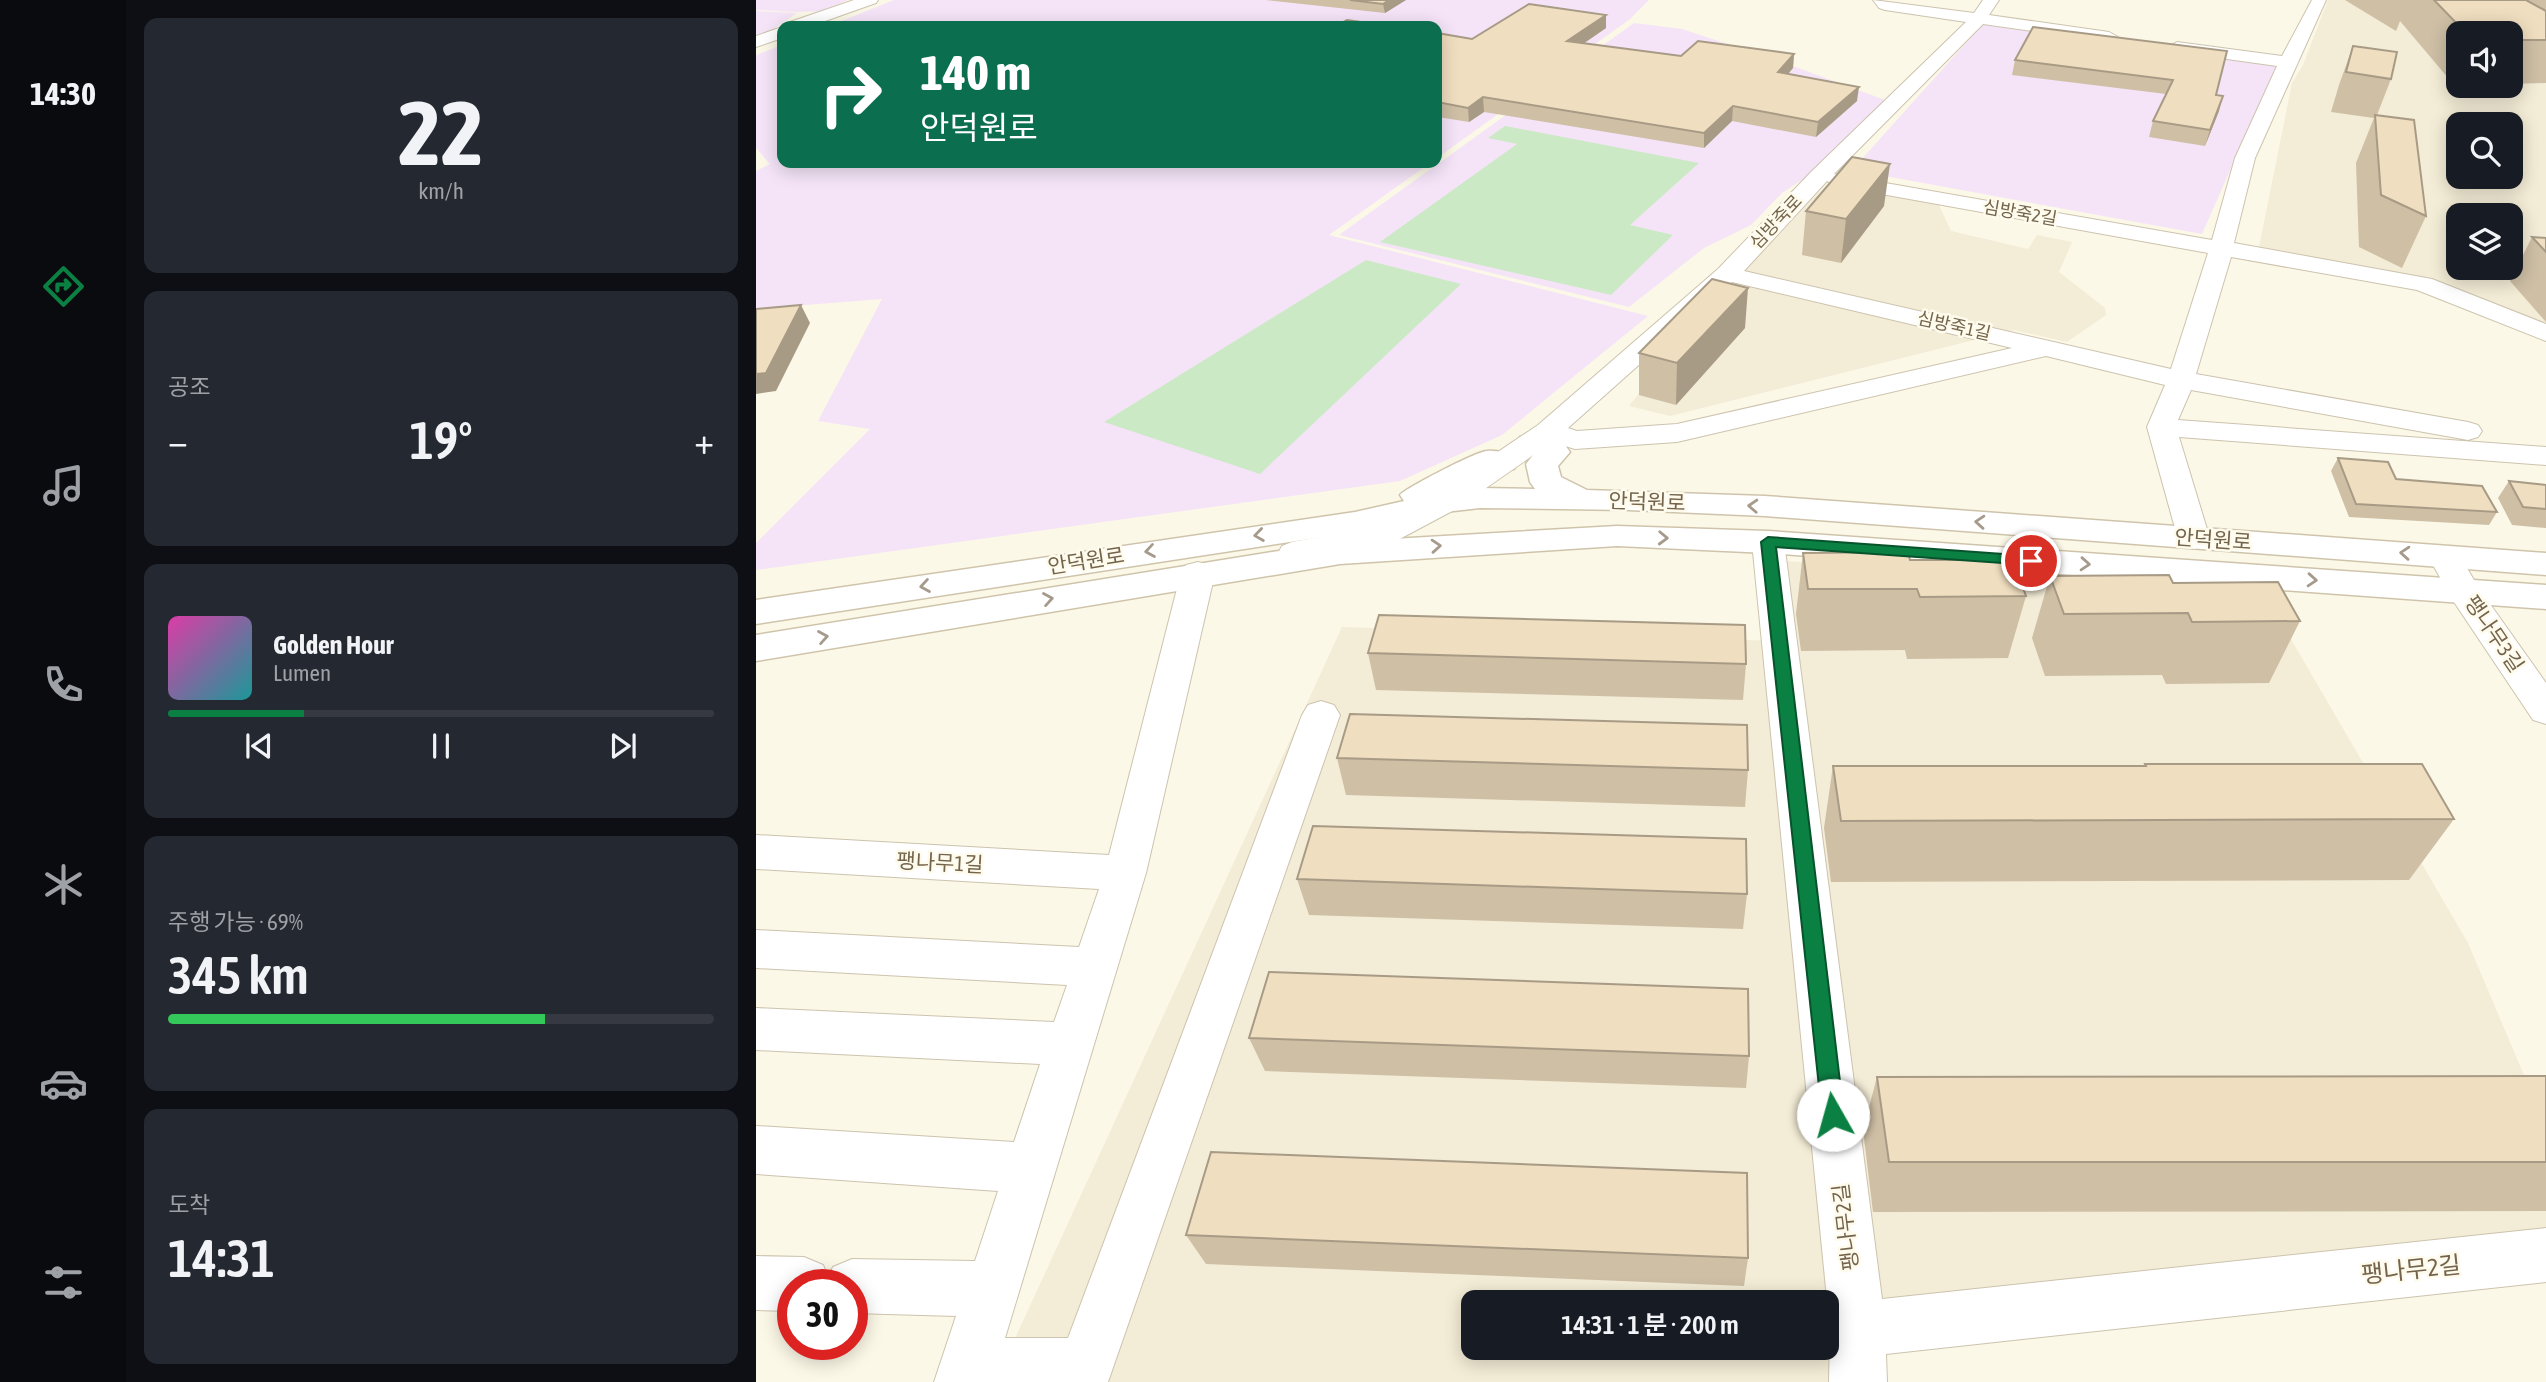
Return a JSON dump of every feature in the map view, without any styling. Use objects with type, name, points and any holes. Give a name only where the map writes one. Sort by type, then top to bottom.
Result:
[{"type":"street","points":[[2194,538],[2161,428],[2181,380],[2221,250],[2245,159],[2318,0],[2305,0]]},
{"type":"street","points":[[1883,2],[1984,9],[2129,40]]},
{"type":"street","points":[[811,21],[864,3]]},
{"type":"street","name":"심방죽로","points":[[1272,563],[1303,549],[1383,535],[1445,502],[1539,437],[1727,274],[1984,9]]},
{"type":"street","points":[[756,42],[777,34]]},
{"type":"street","points":[[2157,44],[2288,62]]},
{"type":"street","name":"심방죽2길","points":[[1819,177],[2423,284],[2546,333]]},
{"type":"street","name":"심방죽1길","points":[[1727,274],[2181,380],[2468,431]]},
{"type":"street","points":[[1539,437],[1575,440],[1677,433],[2050,348]]},
{"type":"street","points":[[2161,428],[2546,456]]},
{"type":"street","points":[[1539,437],[1554,452],[1542,464],[1546,482],[1580,499]]},
{"type":"street","points":[[1355,522],[1357,513],[1430,491],[1487,460],[1503,462]]},
{"type":"street","name":"안덕원로","points":[[756,612],[1355,522],[1445,502],[1480,498],[1779,507],[2546,564]]},
{"type":"street","name":"안덕원로","points":[[756,648],[1198,573],[1340,553],[1539,538],[1617,536],[1768,542],[2546,597]]},
{"type":"street","name":"팽나무2길","points":[[1768,542],[1858,1355],[1872,1382]]},
{"type":"street","name":"팽나무3길","points":[[2444,556],[2464,591],[2546,711]]},
{"type":"street","points":[[1198,573],[1125,873],[966,1374],[1086,1366],[1321,715]]},
{"type":"street","name":"팽나무1길","points":[[756,852],[1125,873]]},
{"type":"street","points":[[756,949],[1095,967]]},
{"type":"street","points":[[756,1028],[1071,1044]]},
{"type":"street","points":[[756,1150],[1032,1168]]},
{"type":"street","name":"팽나무2길","points":[[1858,1355],[2546,1255]]},
{"type":"street","points":[[756,1283],[777,1283]]},
{"type":"street","points":[[868,1286],[993,1289]]},
{"type":"shaded area","points":[[756,0],[848,0],[823,11],[796,12],[756,10]]},
{"type":"shaded area","points":[[894,0],[1649,0],[1630,19],[1442,154],[1442,21],[842,21]]},
{"type":"shaded area","points":[[2328,0],[2546,0],[2546,327],[2451,286],[2258,252],[2292,83],[2303,65]]},
{"type":"shaded area","points":[[756,11],[797,13],[785,21],[777,21],[777,27],[756,37]]},
{"type":"shaded area","points":[[1634,23],[1682,29],[1885,100],[1826,164],[1782,193],[1751,225],[1704,248],[1629,307],[1339,235],[1432,168],[1442,168],[1442,161]]},
{"type":"shaded area","points":[[1983,24],[2277,64],[2202,234],[1852,170]]},
{"type":"shaded area","points":[[777,47],[777,168],[1423,168],[1329,235],[1648,316],[1502,435],[1400,481],[756,570],[756,543],[870,429],[818,421],[882,299],[756,309],[756,171],[770,164],[756,148],[756,55]]},
{"type":"shaded area","points":[[1828,184],[1938,203],[1951,231],[2028,249],[2037,235],[2072,242],[2059,272],[2105,308],[2106,315],[2067,342],[2014,330],[1670,416],[1629,406],[1737,270]]},
{"type":"shaded area","points":[[1770,560],[2264,593],[2468,943],[2546,1127],[2546,1255],[1858,1329],[1858,1382],[995,1382],[1342,627],[1778,641]]},
{"type":"green space","points":[[1505,126],[1699,163],[1630,225],[1673,235],[1611,295],[1380,242],[1517,144],[1488,138]]},
{"type":"green space","points":[[1366,260],[1461,284],[1260,474],[1104,422]]},
{"type":"building","points":[[1350,0],[1389,0],[1383,4]]},
{"type":"building","points":[[2434,0],[2526,0],[2546,11],[2546,40],[2523,40],[2523,21],[2454,21]]},
{"type":"building","points":[[1529,4],[1606,15],[1567,41],[1681,56],[1698,41],[1794,54],[1778,72],[1859,87],[1818,122],[1733,106],[1704,133],[1483,97],[1468,108],[1442,103],[1442,34],[1472,39]]},
{"type":"building","points":[[2033,27],[2227,51],[2216,95],[2223,96],[2210,130],[2153,121],[2173,80],[2015,60]]},
{"type":"building","points":[[2353,46],[2397,52],[2391,79],[2346,72]]},
{"type":"building","points":[[2375,115],[2414,120],[2426,216],[2381,195]]},
{"type":"building","points":[[1852,157],[1890,164],[1846,219],[1806,211]]},
{"type":"building","points":[[2532,237],[2546,238],[2546,252]]},
{"type":"building","points":[[1712,279],[1748,288],[1677,363],[1639,353]]},
{"type":"building","points":[[801,305],[766,373],[756,374],[756,309]]},
{"type":"building","points":[[2338,458],[2388,462],[2396,479],[2482,486],[2497,512],[2356,504]]},
{"type":"building","points":[[2509,481],[2546,485],[2546,509],[2523,507]]},
{"type":"building","points":[[1908,552],[1910,560],[2013,560],[2026,596],[1920,597],[1917,589],[1808,589],[1803,553]]},
{"type":"building","points":[[2169,575],[2173,583],[2278,582],[2300,621],[2192,622],[2188,613],[2064,614],[2050,576]]},
{"type":"building","points":[[1379,615],[1745,625],[1746,664],[1368,653]]},
{"type":"building","points":[[1350,714],[1747,725],[1748,770],[1337,758]]},
{"type":"building","points":[[2145,764],[2422,764],[2454,819],[1841,821],[1833,766],[2146,766]]},
{"type":"building","points":[[1313,826],[1746,839],[1747,894],[1297,879]]},
{"type":"building","points":[[1269,972],[1748,989],[1749,1056],[1249,1038]]},
{"type":"building","points":[[2546,1076],[2546,1162],[1889,1162],[1877,1077]]},
{"type":"building","points":[[1211,1152],[1747,1173],[1748,1258],[1186,1235]]},
{"type":"route","points":[[1833,1115],[1768,542],[2031,561]]}]
